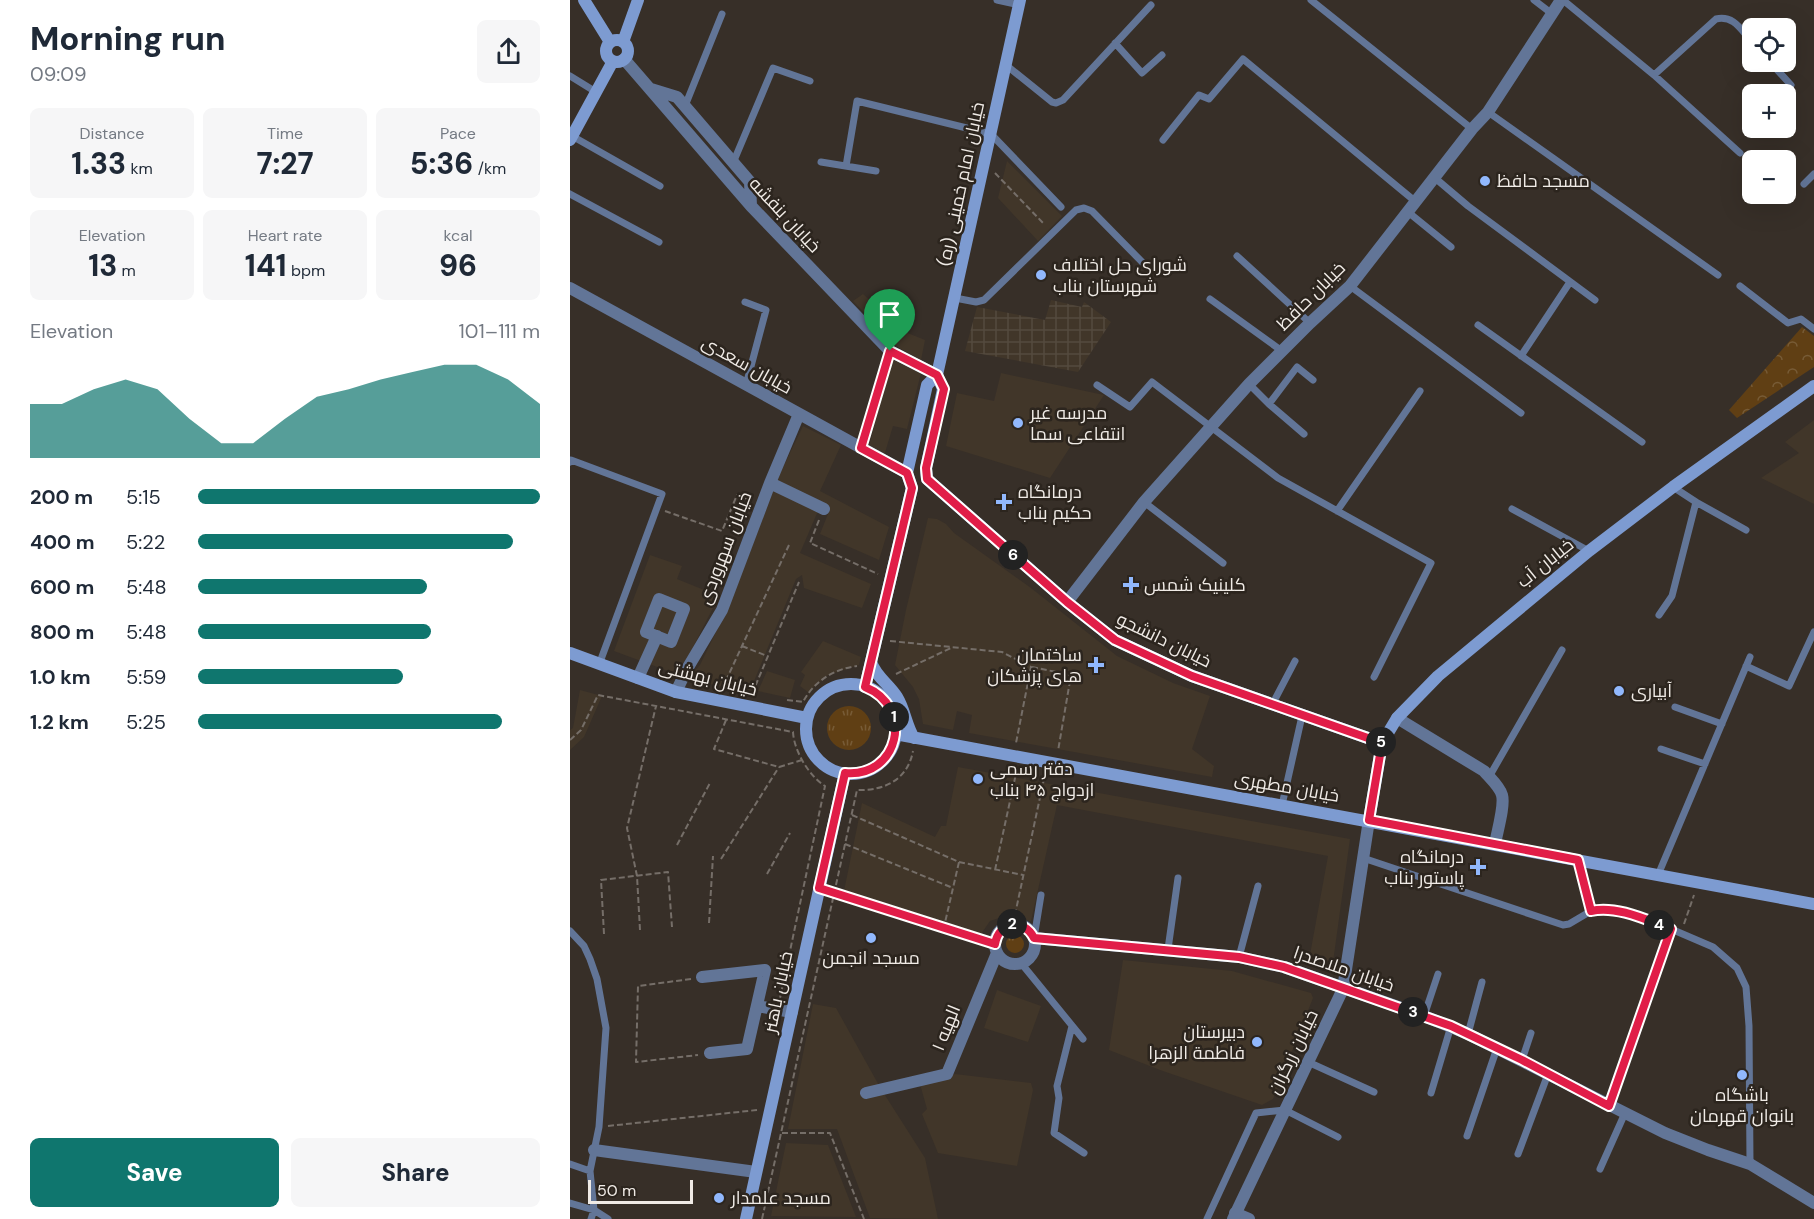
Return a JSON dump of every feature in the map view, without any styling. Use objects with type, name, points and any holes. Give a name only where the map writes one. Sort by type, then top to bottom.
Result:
[{"type":"main road","points":[[571,138],[596,92],[618,60],[628,50],[616,42],[584,0]]},
{"type":"main road","points":[[618,60],[606,52],[616,42],[638,0]]},
{"type":"main road","name":"خیابان امام خمینی (ره)","points":[[907,473],[927,385],[937,375],[1020,2]]},
{"type":"main road","name":"خیابان امام خمینی (ره)","points":[[926,468],[944,389],[937,375]]},
{"type":"main road","name":"خیابان آب","points":[[1369,820],[1382,743],[1397,718],[1438,676],[1589,551],[1673,487],[1814,386]]},
{"type":"main road","name":"خیابان دانشجو","points":[[926,468],[927,479],[936,488],[1067,602],[1115,640],[1192,676],[1382,743]]},
{"type":"main road","points":[[865,687],[865,664],[912,488],[907,473]]},
{"type":"main road","points":[[912,488],[920,485],[936,488]]},
{"type":"main road","name":"خیابان بهشتی","points":[[570,652],[676,692],[807,718]]},
{"type":"main road","points":[[865,664],[896,696],[914,744]]},
{"type":"main road","points":[[845,685],[865,687],[879,695],[888,704],[893,715],[895,734],[888,753],[878,764],[865,772],[845,773],[828,768],[815,757],[807,741],[807,718],[814,702],[828,690],[845,685]]},
{"type":"main road","name":"خیابان مطهری","points":[[895,734],[914,744],[1369,820],[1814,904]]},
{"type":"main road","name":"خیابان باهنر","points":[[746,1219],[845,773]]},
{"type":"street","name":"خیابان حافظ","points":[[1067,602],[1144,502],[1210,427],[1310,322],[1350,286],[1488,112],[1551,13],[1562,0]]},
{"type":"street","name":"خیابان بنفشه","points":[[618,60],[649,88],[769,226],[890,351],[937,375]]},
{"type":"street","points":[[649,88],[677,97],[685,106],[750,182],[751,206]]},
{"type":"street","name":"خیابان سعدی","points":[[570,288],[907,473]]},
{"type":"street","name":"خیابان سهروردی","points":[[676,692],[722,610],[799,414]]},
{"type":"street","points":[[770,483],[824,509]]},
{"type":"street","points":[[638,678],[657,636]]},
{"type":"street","points":[[1397,718],[1484,771],[1489,777],[1502,794],[1495,844]]},
{"type":"street","name":"خیابان زرگران","points":[[1234,1216],[1343,989],[1369,820]]},
{"type":"street","points":[[1013,924],[1026,927],[1034,938],[1034,951],[1026,961],[1021,963],[1004,961],[996,948],[998,933],[1013,924]]},
{"type":"street","name":"خیابان ملاصدرا","points":[[1034,938],[1239,957],[1284,967],[1451,1026],[1665,1133],[1750,1164],[1814,1203]]},
{"type":"street","name":"الهیه ۱","points":[[866,1093],[947,1074],[996,948]]},
{"type":"street","points":[[702,977],[765,970],[747,1049],[710,1053]]},
{"type":"street","points":[[757,1005],[792,1012]]},
{"type":"street","points":[[594,1150],[756,1172]]},
{"type":"street","points":[[1234,1216],[1249,1219]]},
{"type":"lane","points":[[997,0],[1020,2]]},
{"type":"lane","points":[[1311,0],[1473,129]]},
{"type":"lane","points":[[1534,0],[1551,13]]},
{"type":"lane","points":[[1562,0],[1654,75],[1740,153]]},
{"type":"lane","points":[[1006,65],[1056,103],[1062,100],[1151,5]]},
{"type":"lane","points":[[685,106],[722,14]]},
{"type":"lane","points":[[1654,75],[1716,19],[1724,17],[1731,19],[1742,31]]},
{"type":"lane","points":[[1115,43],[1142,73],[1162,55]]},
{"type":"lane","points":[[1163,140],[1199,95],[1209,99],[1243,59],[1412,207],[1451,247]]},
{"type":"lane","points":[[733,163],[774,68],[810,81]]},
{"type":"lane","points":[[1779,72],[1790,84]]},
{"type":"lane","points":[[570,76],[596,92]]},
{"type":"lane","points":[[846,166],[857,101],[991,134],[1061,207]]},
{"type":"lane","points":[[1488,112],[1718,276]]},
{"type":"lane","points":[[571,138],[660,186]]},
{"type":"lane","points":[[821,162],[876,171]]},
{"type":"lane","points":[[1804,184],[1814,174]]},
{"type":"lane","points":[[1435,178],[1468,206],[1595,300]]},
{"type":"lane","points":[[570,194],[659,242]]},
{"type":"lane","points":[[955,298],[976,302],[984,300],[1076,210],[1084,208],[1092,211],[1146,266]]},
{"type":"lane","points":[[1237,256],[1310,322]]},
{"type":"lane","points":[[1521,356],[1570,282]]},
{"type":"lane","points":[[1350,286],[1521,413]]},
{"type":"lane","points":[[1740,286],[1788,322],[1801,319],[1814,328]]},
{"type":"lane","points":[[1210,299],[1282,351]]},
{"type":"lane","points":[[745,302],[766,310],[747,385]]},
{"type":"lane","points":[[1478,325],[1642,442]]},
{"type":"lane","points":[[1269,404],[1297,367],[1313,380]]},
{"type":"lane","points":[[1096,385],[1130,406],[1152,382],[1278,478],[1431,563],[1374,677]]},
{"type":"lane","points":[[1249,384],[1304,434]]},
{"type":"lane","points":[[1337,511],[1420,391]]},
{"type":"lane","points":[[570,462],[571,460],[662,494],[600,663]]},
{"type":"lane","points":[[1673,487],[1746,530]]},
{"type":"lane","points":[[1144,502],[1223,563]]},
{"type":"lane","points":[[1659,615],[1672,596],[1696,502]]},
{"type":"lane","points":[[1512,509],[1589,551]]},
{"type":"lane","points":[[1746,666],[1789,686],[1814,632]]},
{"type":"lane","points":[[1489,777],[1562,650]]},
{"type":"lane","points":[[1658,875],[1750,657]]},
{"type":"lane","points":[[1272,705],[1295,661]]},
{"type":"lane","points":[[1675,707],[1722,724]]},
{"type":"lane","points":[[1282,805],[1302,716]]},
{"type":"lane","points":[[1662,749],[1705,764]]},
{"type":"lane","points":[[1363,858],[1563,925],[1601,908],[1622,913],[1681,933],[1713,947],[1725,956],[1737,968],[1746,987],[1749,1026],[1750,1164]]},
{"type":"lane","points":[[1168,949],[1178,878]]},
{"type":"lane","points":[[1239,957],[1258,886]]},
{"type":"lane","points":[[1034,938],[1041,895]]},
{"type":"lane","points":[[1609,1106],[1671,929]]},
{"type":"lane","points":[[570,931],[584,946],[590,959],[597,979],[606,1028],[599,1127],[590,1171],[594,1210],[591,1219]]},
{"type":"lane","points":[[1021,963],[1083,1039]]},
{"type":"lane","points":[[1424,1016],[1438,974]]},
{"type":"lane","points":[[1468,1034],[1482,982]]},
{"type":"lane","points":[[1072,1026],[1057,1086],[1059,1098],[1054,1133],[1084,1153]]},
{"type":"lane","points":[[1431,1093],[1451,1026]]},
{"type":"lane","points":[[1522,1060],[1531,1033]]},
{"type":"lane","points":[[1467,1136],[1497,1048]]},
{"type":"lane","points":[[1308,1062],[1374,1092]]},
{"type":"lane","points":[[1518,1154],[1548,1074]]},
{"type":"lane","points":[[1207,1219],[1256,1113],[1285,1110],[1338,1137]]},
{"type":"lane","points":[[1600,1169],[1625,1113]]},
{"type":"lane","points":[[570,1164],[590,1171]]},
{"type":"lane","points":[[570,1203],[594,1210],[608,1219]]},
{"type":"path","points":[[984,162],[1044,224]]},
{"type":"path","points":[[861,448],[890,351]]},
{"type":"path","points":[[657,508],[722,531],[737,495],[762,504]]},
{"type":"path","points":[[824,509],[810,543],[882,576]]},
{"type":"path","points":[[722,689],[789,545]]},
{"type":"path","points":[[752,694],[799,582]]},
{"type":"path","points":[[890,641],[1002,652],[1030,667],[1071,675],[1058,751]]},
{"type":"path","points":[[742,646],[768,656]]},
{"type":"path","points":[[896,674],[953,647]]},
{"type":"path","points":[[783,699],[803,702],[808,692],[828,675],[865,664]]},
{"type":"path","points":[[1016,743],[1030,667]]},
{"type":"path","points":[[891,669],[901,680]]},
{"type":"path","points":[[570,740],[581,730],[598,695],[793,732],[796,746],[803,760],[815,778],[825,786],[778,1010]]},
{"type":"path","points":[[640,930],[637,876],[627,828],[656,706]]},
{"type":"path","points":[[726,720],[714,749],[779,767],[803,760]]},
{"type":"path","points":[[762,1219],[857,790],[879,788],[897,780],[906,772],[914,744]]},
{"type":"path","points":[[721,859],[779,767]]},
{"type":"path","points":[[995,870],[1017,769]]},
{"type":"path","points":[[1013,924],[1045,774]]},
{"type":"path","points":[[677,844],[710,783]]},
{"type":"path","points":[[852,815],[959,862],[1023,875]]},
{"type":"path","points":[[767,874],[790,833]]},
{"type":"path","points":[[845,844],[953,888]]},
{"type":"path","points":[[709,923],[713,856]]},
{"type":"path","points":[[1578,860],[1591,911]]},
{"type":"path","points":[[944,927],[959,862]]},
{"type":"path","points":[[604,934],[601,880],[668,872],[672,927]]},
{"type":"path","points":[[1681,933],[1698,882]]},
{"type":"path","points":[[819,888],[944,927],[996,948]]},
{"type":"path","points":[[702,977],[638,986],[636,1062],[710,1053]]},
{"type":"path","points":[[599,1127],[757,1110],[754,1120]]},
{"type":"path","points":[[781,1133],[830,1133],[864,1219]]},
{"type":"shaded area","points":[[1007,161],[1062,216],[1038,241],[998,198]]},
{"type":"shaded area","points":[[863,294],[905,332],[925,340],[921,360],[899,348],[853,301]]},
{"type":"shaded area","points":[[1051,300],[1082,307],[1084,302],[1111,322],[1078,372],[965,351],[977,307],[1045,320]]},
{"type":"shaded area","points":[[892,358],[921,373],[907,429],[893,426],[884,456],[869,446]]},
{"type":"shaded area","name":"مدرسه غیر انتفاعی سما","points":[[1001,373],[1104,395],[1050,478],[946,446],[957,393],[994,401]]},
{"type":"shaded area","points":[[1814,420],[1814,504],[1761,478],[1799,453],[1785,442]]},
{"type":"shaded area","points":[[803,426],[841,445],[820,491],[889,527],[879,560],[820,534],[830,509],[776,482]]},
{"type":"shaded area","points":[[774,489],[818,511],[800,553],[871,584],[862,608],[804,588],[802,575],[796,579],[750,691],[686,680],[700,665],[731,601]]},
{"type":"shaded area","points":[[928,518],[937,519],[946,524],[954,533],[1031,588],[1117,656],[1173,683],[1210,696],[1192,749],[1214,766],[1212,777],[969,733],[972,715],[957,711],[953,730],[923,724],[919,699],[913,687],[895,665]]},
{"type":"shaded area","points":[[650,555],[682,566],[677,579],[719,596],[679,675],[614,651]]},
{"type":"shaded area","points":[[823,641],[861,657],[859,665],[828,675],[808,692],[800,686],[805,675],[801,672]]},
{"type":"shaded area","points":[[767,671],[795,680],[790,698],[758,691]]},
{"type":"shaded area","points":[[580,690],[602,696],[584,737],[570,750],[570,730],[573,728]]},
{"type":"shaded area","points":[[958,767],[1350,839],[1333,962],[1309,960],[1328,856],[1057,805],[1031,921],[999,918],[990,921],[981,934],[844,891],[862,803],[935,837],[941,826],[946,826]]},
{"type":"shaded area","points":[[1123,960],[1232,971],[1311,993],[1313,998],[1273,1099],[1262,1105],[1109,1050]]},
{"type":"shaded area","points":[[997,990],[1041,1006],[1028,1042],[984,1028]]},
{"type":"shaded area","points":[[813,1004],[836,1008],[881,1089],[925,1158],[938,1219],[870,1218],[837,1129],[788,1129]]},
{"type":"shaded area","points":[[955,1074],[1031,1083],[1033,1090],[1017,1166],[938,1153],[922,1114],[927,1109],[920,1084]]},
{"type":"shaded area","points":[[786,1143],[828,1145],[856,1217],[771,1216]]},
{"type":"green space","points":[[1802,327],[1814,336],[1814,367],[1737,418],[1729,410]]},
{"type":"green space","points":[[849,706],[865,712],[871,728],[865,744],[849,750],[833,744],[827,728],[833,712]]},
{"type":"green space","points":[[1011,935],[1019,935],[1024,940],[1022,951],[1011,953],[1006,948],[1006,940]]},
{"type":"place","name":"مسجد حافظ","points":[[1485,181]]},
{"type":"place","name":"شورای حل اختلاف شهرستان بناب","points":[[1041,275]]},
{"type":"place","name":"مدرسه غیر انتفاعی سما","points":[[1018,423]]},
{"type":"place","name":"درمانگاه حکیم بناب","points":[[1004,502]]},
{"type":"place","name":"کلینیک شمس","points":[[1131,585]]},
{"type":"place","name":"ساختمان های پزشکان","points":[[1096,665]]},
{"type":"place","name":"آبیاری","points":[[1619,691]]},
{"type":"place","name":"دفتر رسمی ازدواج ۴۵ بناب","points":[[978,779]]},
{"type":"place","name":"درمانگاه پاستور بناب","points":[[1478,867]]},
{"type":"place","name":"مسجد انجمن","points":[[871,938]]},
{"type":"place","name":"دبیرستان فاطمة الزهرا","points":[[1257,1042]]},
{"type":"place","name":"باشگاه بانوان قهرمان","points":[[1742,1075]]},
{"type":"place","name":"مسجد علمدار","points":[[719,1198]]},
{"type":"route","points":[[890,351],[937,375],[944,389],[926,468],[927,479],[1067,602],[1115,640],[1192,676],[1382,743],[1369,820],[1578,860],[1591,911],[1601,908],[1633,915],[1671,929],[1609,1106],[1451,1026],[1284,967],[1239,957],[1034,938],[1026,927],[1020,924],[1013,924],[1002,929],[998,933],[995,944],[819,888],[845,773],[865,772],[886,757],[893,744],[896,728],[888,704],[874,691],[865,687],[912,488],[907,473],[861,448],[890,351]]}]
